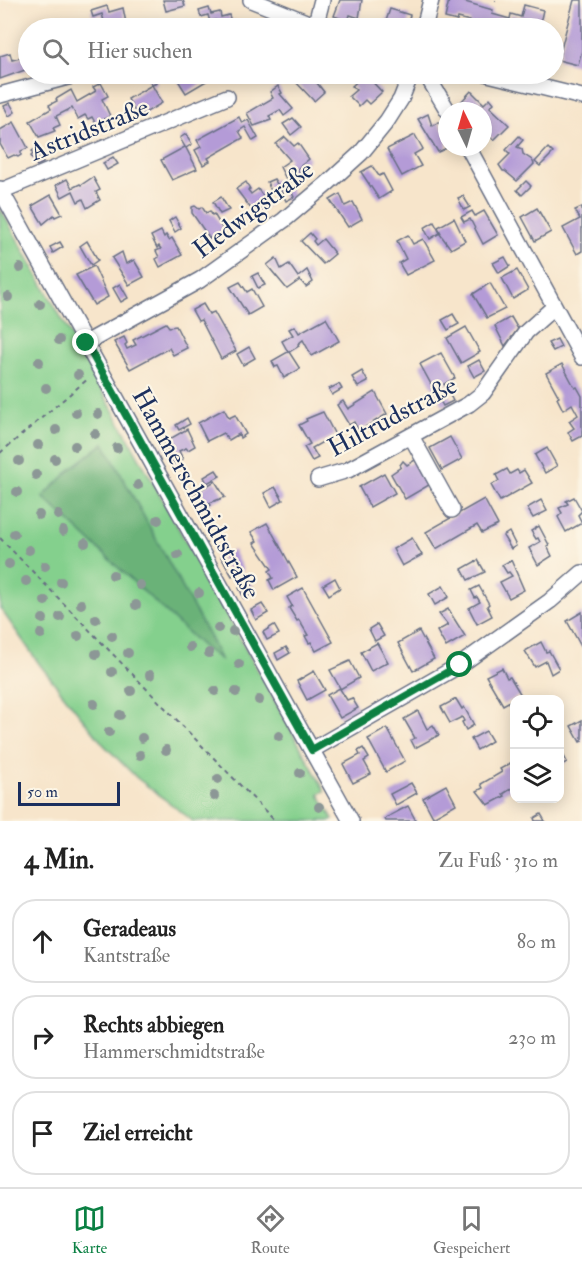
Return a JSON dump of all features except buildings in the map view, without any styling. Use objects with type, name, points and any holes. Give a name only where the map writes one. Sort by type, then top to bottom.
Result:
[{"type":"street","points":[[251,0],[294,18]]},
{"type":"street","points":[[319,18],[322,0]]},
{"type":"street","points":[[426,18],[431,0]]},
{"type":"street","points":[[0,95],[41,84]]},
{"type":"street","name":"Hedwigstraße","points":[[86,343],[200,280],[284,220],[361,153],[387,121],[401,99],[407,84]]},
{"type":"street","points":[[432,84],[443,102]]},
{"type":"street","points":[[529,84],[582,97]]},
{"type":"street","name":"Astridstraße","points":[[1,190],[227,97]]},
{"type":"street","points":[[473,156],[582,357]]},
{"type":"street","name":"Hammerschmidtstraße","points":[[1,190],[351,821]]},
{"type":"street","name":"Hiltrudstraße","points":[[318,479],[348,471],[469,404],[483,393],[526,332],[554,307]]},
{"type":"street","points":[[411,436],[452,510]]},
{"type":"street","points":[[312,750],[460,665],[522,621],[582,573]]},
{"type":"path","points":[[0,453],[100,369]]},
{"type":"path","points":[[0,538],[275,821]]},
{"type":"green space","points":[[0,208],[325,791],[319,794],[333,819],[329,821],[193,821],[137,778],[103,744],[40,665],[0,608]]},
{"type":"green space","points":[[104,443],[220,659],[204,648],[43,497],[72,468]]},
{"type":"route","points":[[86,343],[312,750],[460,665]]}]
